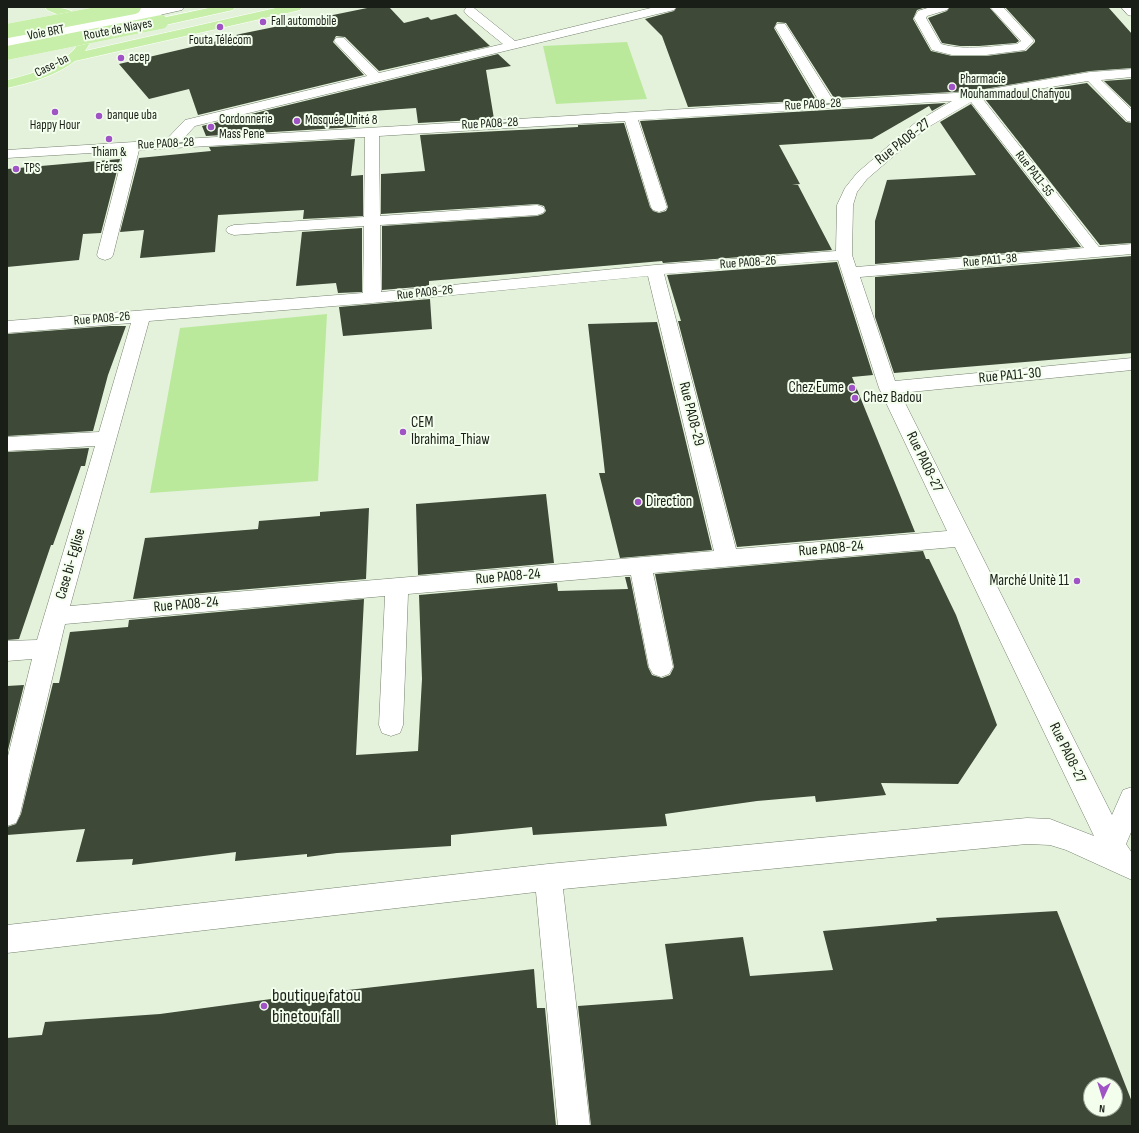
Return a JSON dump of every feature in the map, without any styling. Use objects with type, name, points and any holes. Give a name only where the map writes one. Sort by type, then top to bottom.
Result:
[{"type":"main road","points":[[57,8],[82,7]]},
{"type":"main road","points":[[7,31],[134,7]]},
{"type":"main road","name":"Route de Niayes","points":[[7,53],[158,17],[229,7]]},
{"type":"main road","points":[[70,58],[296,7]]},
{"type":"main road","name":"Case-ba","points":[[10,85],[52,69],[70,58],[84,44],[86,30],[77,18],[57,8]]},
{"type":"street","name":"Voie BRT","points":[[7,41],[158,17],[178,7]]},
{"type":"street","points":[[170,144],[190,123],[512,45],[634,11],[670,7]]},
{"type":"street","points":[[943,7],[922,14],[920,18],[936,48],[952,51],[986,51],[1020,47],[1028,41],[996,7]]},
{"type":"street","points":[[1127,7],[1132,12]]},
{"type":"street","points":[[470,11],[512,45]]},
{"type":"street","points":[[781,27],[828,104]]},
{"type":"street","points":[[340,41],[376,78]]},
{"type":"street","points":[[973,96],[1049,81],[1132,73]]},
{"type":"street","points":[[1090,76],[1132,118]]},
{"type":"street","name":"Rue PA08-28","points":[[7,154],[973,96]]},
{"type":"street","name":"Rue PA11-55","points":[[973,96],[1095,252]]},
{"type":"street","name":"Rue PA08-27","points":[[973,96],[920,126],[862,176],[850,191],[845,205],[846,264],[888,388],[961,538],[1121,857]]},
{"type":"street","points":[[630,116],[659,207]]},
{"type":"street","points":[[372,132],[372,298]]},
{"type":"street","points":[[105,256],[133,146]]},
{"type":"street","points":[[234,230],[537,210]]},
{"type":"street","name":"Rue PA11-38","points":[[846,264],[1132,249]]},
{"type":"street","name":"Rue PA08-26","points":[[7,327],[372,298],[655,270],[846,264]]},
{"type":"street","name":"Rue PA08-29","points":[[655,270],[727,558]]},
{"type":"street","name":"Case bi- Eglise","points":[[7,814],[46,649],[142,316]]},
{"type":"street","name":"Rue PA11-30","points":[[888,388],[1132,364]]},
{"type":"street","points":[[7,444],[108,438]]},
{"type":"street","name":"Rue PA08-24","points":[[56,616],[961,538]]},
{"type":"street","points":[[640,566],[661,667]]},
{"type":"street","points":[[391,725],[397,587]]},
{"type":"street","points":[[7,650],[46,649]]},
{"type":"street","points":[[7,939],[548,877],[1027,831],[1050,832],[1121,857],[1132,799]]},
{"type":"street","points":[[548,877],[574,1126]]},
{"type":"green space","points":[[627,42],[647,99],[556,104],[543,46]]},
{"type":"green space","points":[[327,314],[318,481],[150,493],[180,328]]},
{"type":"building","points":[[372,7],[389,7],[404,23],[428,17],[431,20],[456,14],[490,46],[379,71],[345,37],[336,36],[333,42],[364,75],[198,115],[189,89],[149,99],[119,64],[230,38],[229,37],[240,34]]},
{"type":"building","points":[[677,7],[926,7],[917,10],[913,19],[931,51],[952,56],[986,56],[1026,51],[1035,42],[1035,40],[1005,7],[1108,7],[1132,34],[1132,68],[1090,71],[973,91],[834,98],[786,23],[777,22],[774,28],[816,100],[688,107],[662,36],[645,19],[674,11]]},
{"type":"building","points":[[950,7],[989,7],[1019,41],[1016,43],[979,46],[960,46],[942,43],[928,18],[947,11]]},
{"type":"building","points":[[498,54],[511,66],[486,70],[494,119],[418,123],[416,108],[357,112],[356,127],[206,136],[202,126]]},
{"type":"building","points":[[1132,79],[1132,108],[1104,81]]},
{"type":"building","points":[[1087,83],[1126,122],[1132,123],[1132,243],[1100,245],[985,99]]},
{"type":"building","points":[[946,103],[932,111],[929,106],[872,139],[779,145],[800,184],[792,185],[798,185],[832,250],[663,263],[662,261],[429,281],[429,286],[382,290],[382,226],[537,216],[546,211],[544,206],[537,204],[381,214],[381,174],[425,171],[420,135],[578,127],[578,125],[624,123],[650,207],[653,211],[659,213],[666,211],[668,207],[640,121]]},
{"type":"building","points":[[971,104],[1081,247],[875,264],[875,221],[887,180],[976,175],[940,122]]},
{"type":"building","points":[[355,139],[351,176],[363,175],[363,216],[303,219],[304,210],[218,215],[215,252],[140,258],[144,230],[120,232],[139,158],[211,151],[209,147]]},
{"type":"building","points":[[120,159],[101,233],[83,234],[79,260],[7,267],[7,169]]},
{"type":"building","points":[[362,228],[362,292],[338,293],[336,283],[296,286],[302,232]]},
{"type":"building","points":[[1132,256],[1132,353],[894,373],[875,317],[875,277]]},
{"type":"building","points":[[837,262],[873,375],[852,377],[915,532],[737,547],[678,321],[681,321],[667,275]]},
{"type":"building","points":[[430,299],[432,329],[343,336],[339,307]]},
{"type":"building","points":[[657,322],[712,550],[620,558],[599,473],[605,473],[588,324]]},
{"type":"building","points":[[126,326],[108,375],[93,431],[7,436],[7,334]]},
{"type":"building","points":[[89,448],[85,466],[81,466],[53,545],[51,545],[19,639],[7,640],[7,452]]},
{"type":"building","points":[[546,494],[554,563],[418,575],[416,504]]},
{"type":"building","points":[[369,508],[366,579],[133,599],[145,538],[258,529],[259,521],[320,516],[320,512]]},
{"type":"building","points":[[923,551],[926,559],[929,559],[956,615],[997,725],[958,784],[881,783],[886,795],[816,802],[815,796],[757,801],[665,814],[667,826],[533,835],[532,827],[451,835],[451,846],[337,853],[307,857],[307,854],[235,861],[236,852],[132,865],[133,859],[76,862],[85,829],[7,835],[7,827],[16,824],[21,814],[53,683],[59,683],[70,632],[128,627],[129,620],[364,599],[356,755],[418,751],[422,679],[419,595],[557,583],[558,591],[628,589],[625,577],[630,577],[648,667],[652,675],[662,678],[670,675],[674,667],[655,574]]},
{"type":"building","points":[[24,685],[7,754],[7,686]]},
{"type":"building","points":[[1057,911],[1122,1077],[1083,1077],[1083,1117],[1123,1117],[1123,1079],[1132,1102],[1132,1126],[591,1126],[578,1006],[673,999],[665,944],[743,937],[750,976],[833,970],[823,931],[937,921],[936,918]]},
{"type":"building","points":[[534,969],[537,1008],[545,1008],[556,1126],[7,1126],[7,1038],[42,1035],[45,1022],[160,1014],[286,997]]},
{"type":"place","name":"Fall automobile","points":[[263,22]]},
{"type":"place","name":"Fouta Télécom","points":[[220,27]]},
{"type":"place","name":"acep","points":[[121,58]]},
{"type":"place","name":"Pharmacie Mouhammadoul Chafiyou","points":[[952,87]]},
{"type":"place","name":"Happy Hour","points":[[55,112]]},
{"type":"place","name":"banque uba","points":[[99,116]]},
{"type":"place","name":"Mosquée Unité 8","points":[[297,121]]},
{"type":"place","name":"Cordonnerie Mass Pene","points":[[211,127]]},
{"type":"place","name":"Thiam & Fréres","points":[[109,139]]},
{"type":"place","name":"TPS","points":[[16,169]]},
{"type":"place","name":"Chez Eume","points":[[852,388]]},
{"type":"place","name":"Chez Badou","points":[[855,398]]},
{"type":"place","name":"CEM Ibrahima_Thiaw","points":[[403,432]]},
{"type":"place","name":"Direction","points":[[638,502]]},
{"type":"place","name":"Marché Unitè 11","points":[[1077,581]]},
{"type":"place","name":"boutique fatou binetou fall","points":[[264,1006]]}]
